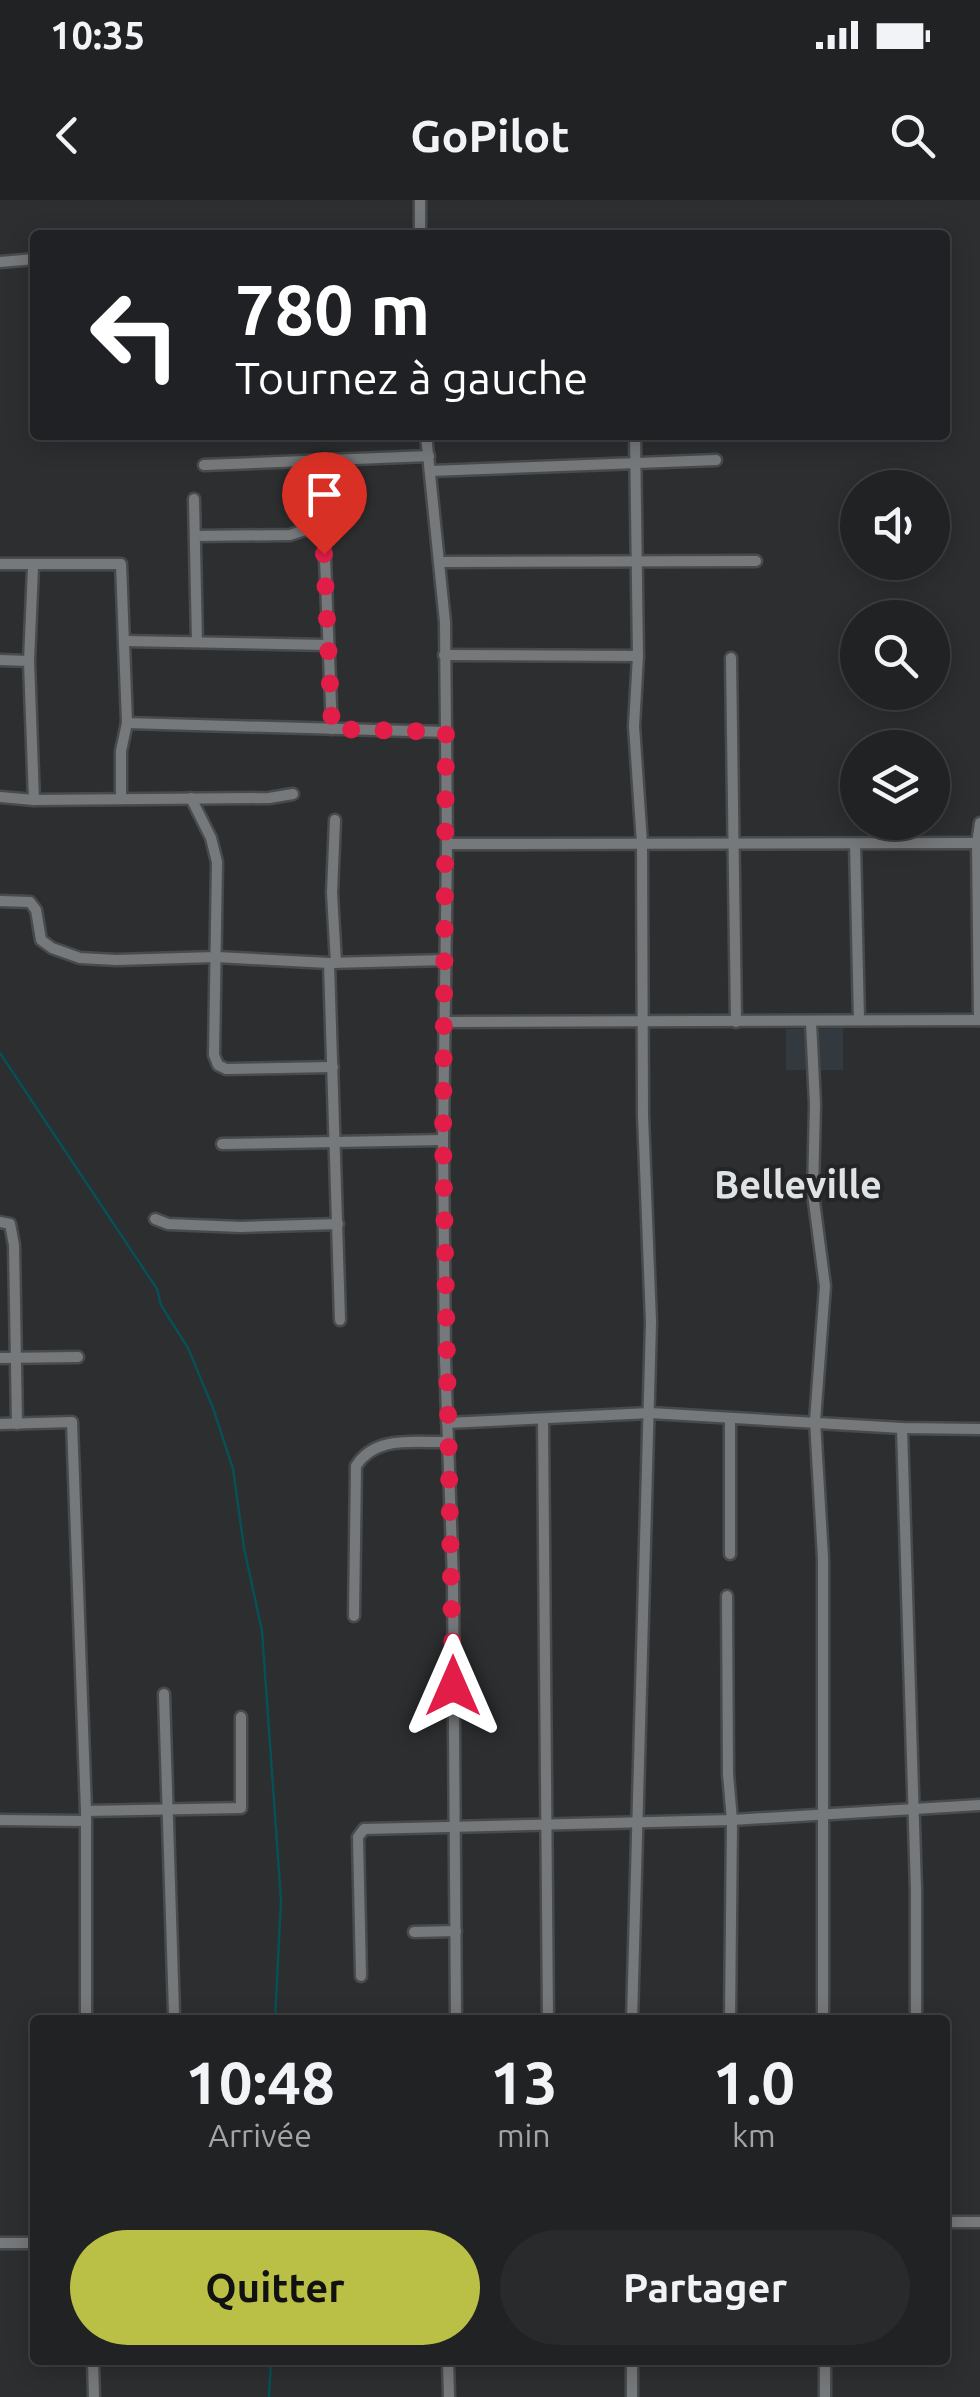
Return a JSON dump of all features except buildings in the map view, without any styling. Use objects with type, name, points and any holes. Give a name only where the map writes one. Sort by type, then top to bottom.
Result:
[{"type":"street","points":[[420,200],[420,230]]},
{"type":"street","points":[[0,262],[30,260]]},
{"type":"street","points":[[427,440],[441,562],[446,732],[443,1140],[456,2015]]},
{"type":"street","points":[[632,2015],[650,1413],[642,844],[634,726],[638,656],[635,440]]},
{"type":"street","points":[[204,465],[429,456]]},
{"type":"street","points":[[430,471],[716,460]]},
{"type":"street","points":[[321,462],[332,729]]},
{"type":"street","points":[[194,500],[198,642]]},
{"type":"street","points":[[195,536],[290,535],[323,524]]},
{"type":"street","points":[[441,562],[756,561]]},
{"type":"street","points":[[0,564],[122,564],[127,723],[121,751],[121,799]]},
{"type":"street","points":[[33,566],[29,661],[34,800]]},
{"type":"street","points":[[126,641],[327,645]]},
{"type":"street","points":[[444,655],[638,656]]},
{"type":"street","points":[[731,658],[736,1022]]},
{"type":"street","points":[[0,660],[29,661]]},
{"type":"street","points":[[127,723],[446,732]]},
{"type":"street","points":[[0,797],[269,798],[292,794]]},
{"type":"street","points":[[192,798],[212,838],[216,862],[214,1055],[218,1065],[226,1069],[333,1067]]},
{"type":"street","points":[[335,820],[333,1067],[340,1320]]},
{"type":"street","points":[[445,1022],[980,1020],[980,823]]},
{"type":"street","points":[[447,844],[978,843]]},
{"type":"street","points":[[855,844],[859,1020]]},
{"type":"street","points":[[0,901],[30,902],[36,910],[42,940],[80,958],[333,963],[446,960]]},
{"type":"street","points":[[811,1022],[815,1104],[813,1194],[825,1286],[815,1421],[823,1558],[823,2015]]},
{"type":"street","points":[[222,1144],[443,1140]]},
{"type":"street","points":[[155,1219],[168,1224],[240,1227],[338,1224]]},
{"type":"street","points":[[0,1222],[10,1224],[14,1245],[17,1424]]},
{"type":"street","points":[[0,1358],[78,1356]]},
{"type":"street","points":[[447,1423],[650,1413],[980,1429]]},
{"type":"street","points":[[730,1418],[730,1554]]},
{"type":"street","points":[[543,1420],[548,2015]]},
{"type":"street","points":[[0,1424],[72,1422],[86,1816],[86,2015]]},
{"type":"street","points":[[902,1428],[916,2015]]},
{"type":"street","points":[[354,1616],[356,1466],[363,1454],[375,1446],[447,1442]]},
{"type":"street","points":[[727,1596],[732,1820],[730,2015]]},
{"type":"street","points":[[164,1694],[174,2013]]},
{"type":"street","points":[[0,1820],[242,1808],[241,1717]]},
{"type":"street","points":[[361,1976],[358,1838],[364,1830],[732,1820],[980,1806]]},
{"type":"street","points":[[414,1932],[456,1931]]},
{"type":"street","points":[[950,2222],[980,2222]]},
{"type":"street","points":[[0,2243],[30,2243]]},
{"type":"street","points":[[93,2365],[94,2397]]},
{"type":"street","points":[[448,2365],[449,2397]]},
{"type":"street","points":[[632,2365],[632,2397]]},
{"type":"street","points":[[825,2365],[825,2397]]},
{"type":"shaded area","points":[[843,1028],[843,1070],[786,1070],[786,1029]]},
{"type":"waterway","points":[[0,1053],[157,1289],[161,1305],[188,1348],[233,1469],[244,1548],[262,1631],[281,1900],[275,2015]]},
{"type":"waterway","points":[[269,2397],[271,2365]]},
{"type":"district","name":"Belleville","points":[[798,1185]]},
{"type":"route","points":[[324,554],[332,729],[446,732],[443,1140],[453,1686]]}]
